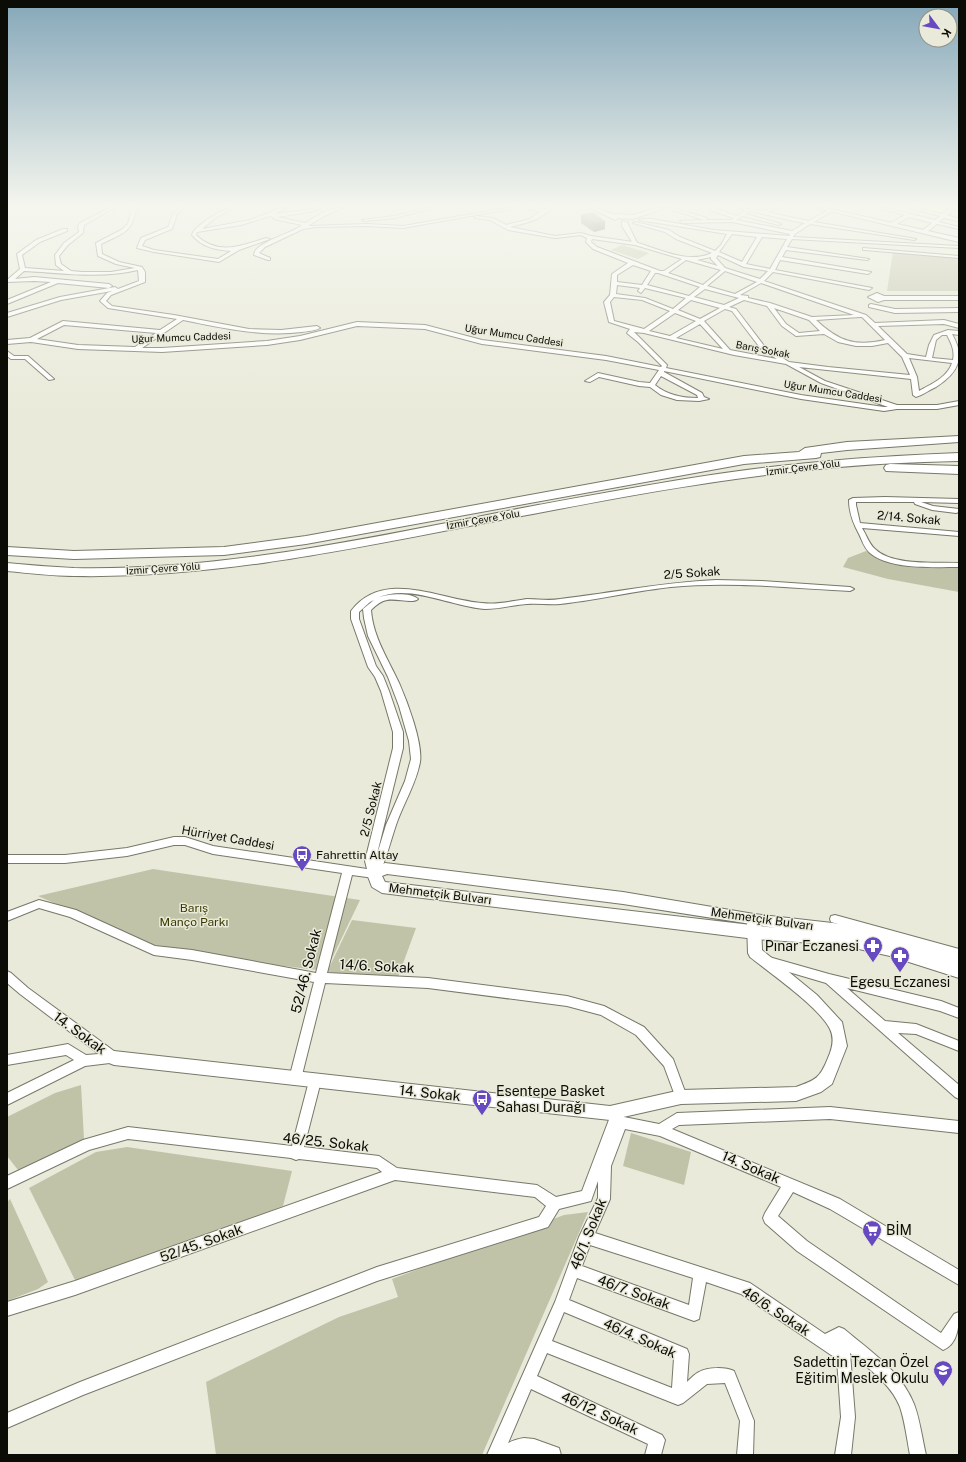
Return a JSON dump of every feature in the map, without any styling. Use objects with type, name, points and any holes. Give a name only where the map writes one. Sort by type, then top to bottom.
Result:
[{"type":"highway","points":[[744,460],[847,446],[959,440]]},
{"type":"highway","name":"İzmir Çevre Yolu","points":[[7,551],[74,555],[224,551],[306,540],[744,460],[896,448],[959,446]]},
{"type":"highway","name":"İzmir Çevre Yolu","points":[[7,567],[75,572],[164,569],[223,563],[303,552],[684,482],[814,464],[866,460],[959,457]]},
{"type":"highway","points":[[747,474],[865,468],[959,470]]},
{"type":"main road","name":"Mehmetçik Bulvarı","points":[[374,874],[377,883],[382,887],[841,934],[959,963]]},
{"type":"main road","name":"Mehmetçik Bulvarı","points":[[841,934],[959,972]]},
{"type":"street","points":[[142,276],[142,282],[109,294],[103,301],[110,307],[182,318],[251,332],[293,332],[357,324]]},
{"type":"street","points":[[615,276],[613,295],[643,299],[701,321],[728,351]]},
{"type":"street","points":[[636,298],[651,276]]},
{"type":"street","points":[[675,276],[737,296],[746,297],[811,319],[864,316]]},
{"type":"street","points":[[652,385],[665,366],[652,355],[642,341],[630,333],[632,330],[645,331],[674,312],[716,276]]},
{"type":"street","points":[[743,276],[864,316],[905,356],[914,377],[916,395],[950,375],[957,358],[956,349],[948,332]]},
{"type":"street","points":[[737,296],[760,282],[766,276]]},
{"type":"street","points":[[849,276],[869,280]]},
{"type":"street","points":[[849,276],[869,280]]},
{"type":"street","points":[[864,316],[875,297],[869,276]]},
{"type":"street","points":[[9,281],[34,279],[124,288]]},
{"type":"street","points":[[7,302],[58,282]]},
{"type":"street","points":[[614,283],[655,288],[690,299],[734,310],[763,348],[788,363],[823,382],[897,407]]},
{"type":"street","points":[[7,315],[60,299],[124,288]]},
{"type":"street","name":"Barış Sokak","points":[[613,295],[607,302],[612,322],[645,331],[772,361],[892,377],[914,377]]},
{"type":"street","points":[[671,338],[725,307],[746,297]]},
{"type":"street","points":[[875,297],[959,298]]},
{"type":"street","points":[[768,304],[784,325],[798,335],[825,332]]},
{"type":"street","points":[[871,306],[895,311],[959,310]]},
{"type":"street","points":[[135,350],[182,318]]},
{"type":"street","points":[[811,319],[825,332],[839,340],[859,346],[872,346],[889,341]]},
{"type":"street","points":[[874,325],[944,322],[959,326]]},
{"type":"street","points":[[7,342],[31,340],[64,323],[161,332]]},
{"type":"street","name":"Uğur Mumcu Caddesi","points":[[31,340],[78,347],[135,350],[267,343],[300,338],[357,324],[425,327],[482,342],[606,358],[661,372],[884,409],[897,407],[937,407],[959,403]]},
{"type":"street","points":[[929,359],[932,341],[937,335],[944,332],[959,333]]},
{"type":"street","points":[[7,353],[12,358],[26,357],[51,379]]},
{"type":"street","points":[[905,356],[955,362]]},
{"type":"street","points":[[588,381],[598,375],[639,384],[652,385],[661,392],[684,399],[704,399],[700,394],[661,372]]},
{"type":"street","points":[[959,501],[908,499],[852,500],[852,509],[857,525],[872,550],[883,558],[897,562],[959,565]]},
{"type":"street","points":[[908,499],[932,508],[956,511]]},
{"type":"street","name":"2/14. Sokak","points":[[857,525],[959,534]]},
{"type":"street","name":"2/5 Sokak","points":[[374,874],[370,861],[398,748],[398,732],[385,691],[379,676],[372,667],[356,625],[355,611],[366,600],[393,590],[475,606],[495,607],[536,602],[558,602],[663,586],[710,582],[850,589]]},
{"type":"street","name":"2/5 Sokak","points":[[374,874],[383,856],[391,826],[416,760],[408,723],[393,679],[369,629],[368,609],[378,601],[388,596],[399,596],[482,612],[526,608],[536,602]]},
{"type":"street","name":"Hürriyet Caddesi","points":[[7,859],[66,859],[126,852],[174,841],[185,840],[213,850],[374,874]]},
{"type":"street","name":"52/46. Sokak","points":[[295,1079],[348,870]]},
{"type":"street","name":"14/6. Sokak","points":[[7,917],[39,904],[72,913],[154,950],[192,955],[320,978],[428,983],[567,1001],[604,1011],[640,1031],[668,1063],[681,1097]]},
{"type":"street","points":[[841,934],[835,919],[959,954]]},
{"type":"street","points":[[7,1421],[80,1389],[377,1274],[543,1222],[555,1204],[586,1196],[615,1118],[681,1097],[796,1094],[816,1087],[826,1079],[840,1046],[837,1027],[826,1012],[812,999],[756,953],[754,926]]},
{"type":"street","points":[[764,960],[829,979],[941,1006],[959,1013]]},
{"type":"street","name":"14. Sokak","points":[[7,976],[24,991],[114,1058],[615,1118],[660,1130],[835,1204],[959,1278]]},
{"type":"street","points":[[829,979],[959,1093]]},
{"type":"street","points":[[882,1026],[916,1029],[959,1046]]},
{"type":"street","points":[[7,1060],[68,1049],[84,1061]]},
{"type":"street","points":[[7,1099],[84,1061],[114,1058]]},
{"type":"street","points":[[296,1154],[315,1081]]},
{"type":"street","points":[[660,1130],[678,1118],[830,1113],[959,1127]]},
{"type":"street","name":"46/1. Sokak","points":[[495,1455],[561,1304],[586,1237],[604,1199],[605,1166],[615,1118]]},
{"type":"street","name":"46/25. Sokak","points":[[7,1183],[87,1144],[128,1133],[296,1154],[380,1162],[394,1174]]},
{"type":"street","points":[[394,1174],[536,1191],[555,1204]]},
{"type":"street","name":"52/45. Sokak","points":[[7,1309],[83,1285],[394,1174]]},
{"type":"street","points":[[790,1184],[770,1218],[802,1246],[944,1343],[959,1319]]},
{"type":"street","name":"46/6. Sokak","points":[[586,1237],[745,1288],[844,1355],[848,1417],[843,1455]]},
{"type":"street","name":"46/7. Sokak","points":[[574,1270],[694,1314],[701,1274]]},
{"type":"street","name":"46/4. Sokak","points":[[561,1304],[682,1354],[678,1398]]},
{"type":"street","points":[[825,1342],[839,1334],[894,1383],[907,1406],[918,1455]]},
{"type":"street","points":[[543,1344],[678,1398],[704,1377],[730,1376],[747,1421],[745,1455]]},
{"type":"street","name":"46/12. Sokak","points":[[528,1380],[657,1440],[653,1455]]},
{"type":"street","points":[[507,1455],[513,1450],[530,1446],[552,1455]]},
{"type":"green space","points":[[889,276],[959,276],[959,291],[887,291]]},
{"type":"green space","points":[[866,551],[900,563],[959,568],[959,592],[888,579],[843,567],[848,558]]},
{"type":"green space","name":"Barış Manço Parkı","points":[[153,869],[360,900],[326,971],[192,955],[155,948],[38,896]]},
{"type":"green space","points":[[352,920],[416,928],[397,980],[327,972]]},
{"type":"green space","points":[[81,1085],[84,1139],[18,1170],[7,1156],[7,1117],[55,1093]]},
{"type":"green space","points":[[631,1133],[691,1152],[684,1185],[623,1166]]},
{"type":"green space","points":[[127,1147],[292,1171],[283,1206],[217,1232],[75,1280],[29,1188],[96,1152]]},
{"type":"green space","points":[[10,1199],[48,1282],[38,1289],[7,1301],[7,1202]]},
{"type":"green space","points":[[588,1212],[482,1455],[216,1455],[206,1382],[339,1317],[398,1297],[392,1279],[564,1215]]},
{"type":"place","name":"Fahrettin Altay","points":[[302,872]]},
{"type":"place","name":"Pınar Eczanesi","points":[[873,963]]},
{"type":"place","name":"Egesu Eczanesi","points":[[900,973]]},
{"type":"place","name":"Esentepe Basket Sahası Durağı","points":[[482,1116]]},
{"type":"place","name":"BİM","points":[[872,1247]]},
{"type":"place","name":"Sadettin Tezcan Özel Eğitim Meslek Okulu","points":[[943,1387]]}]
